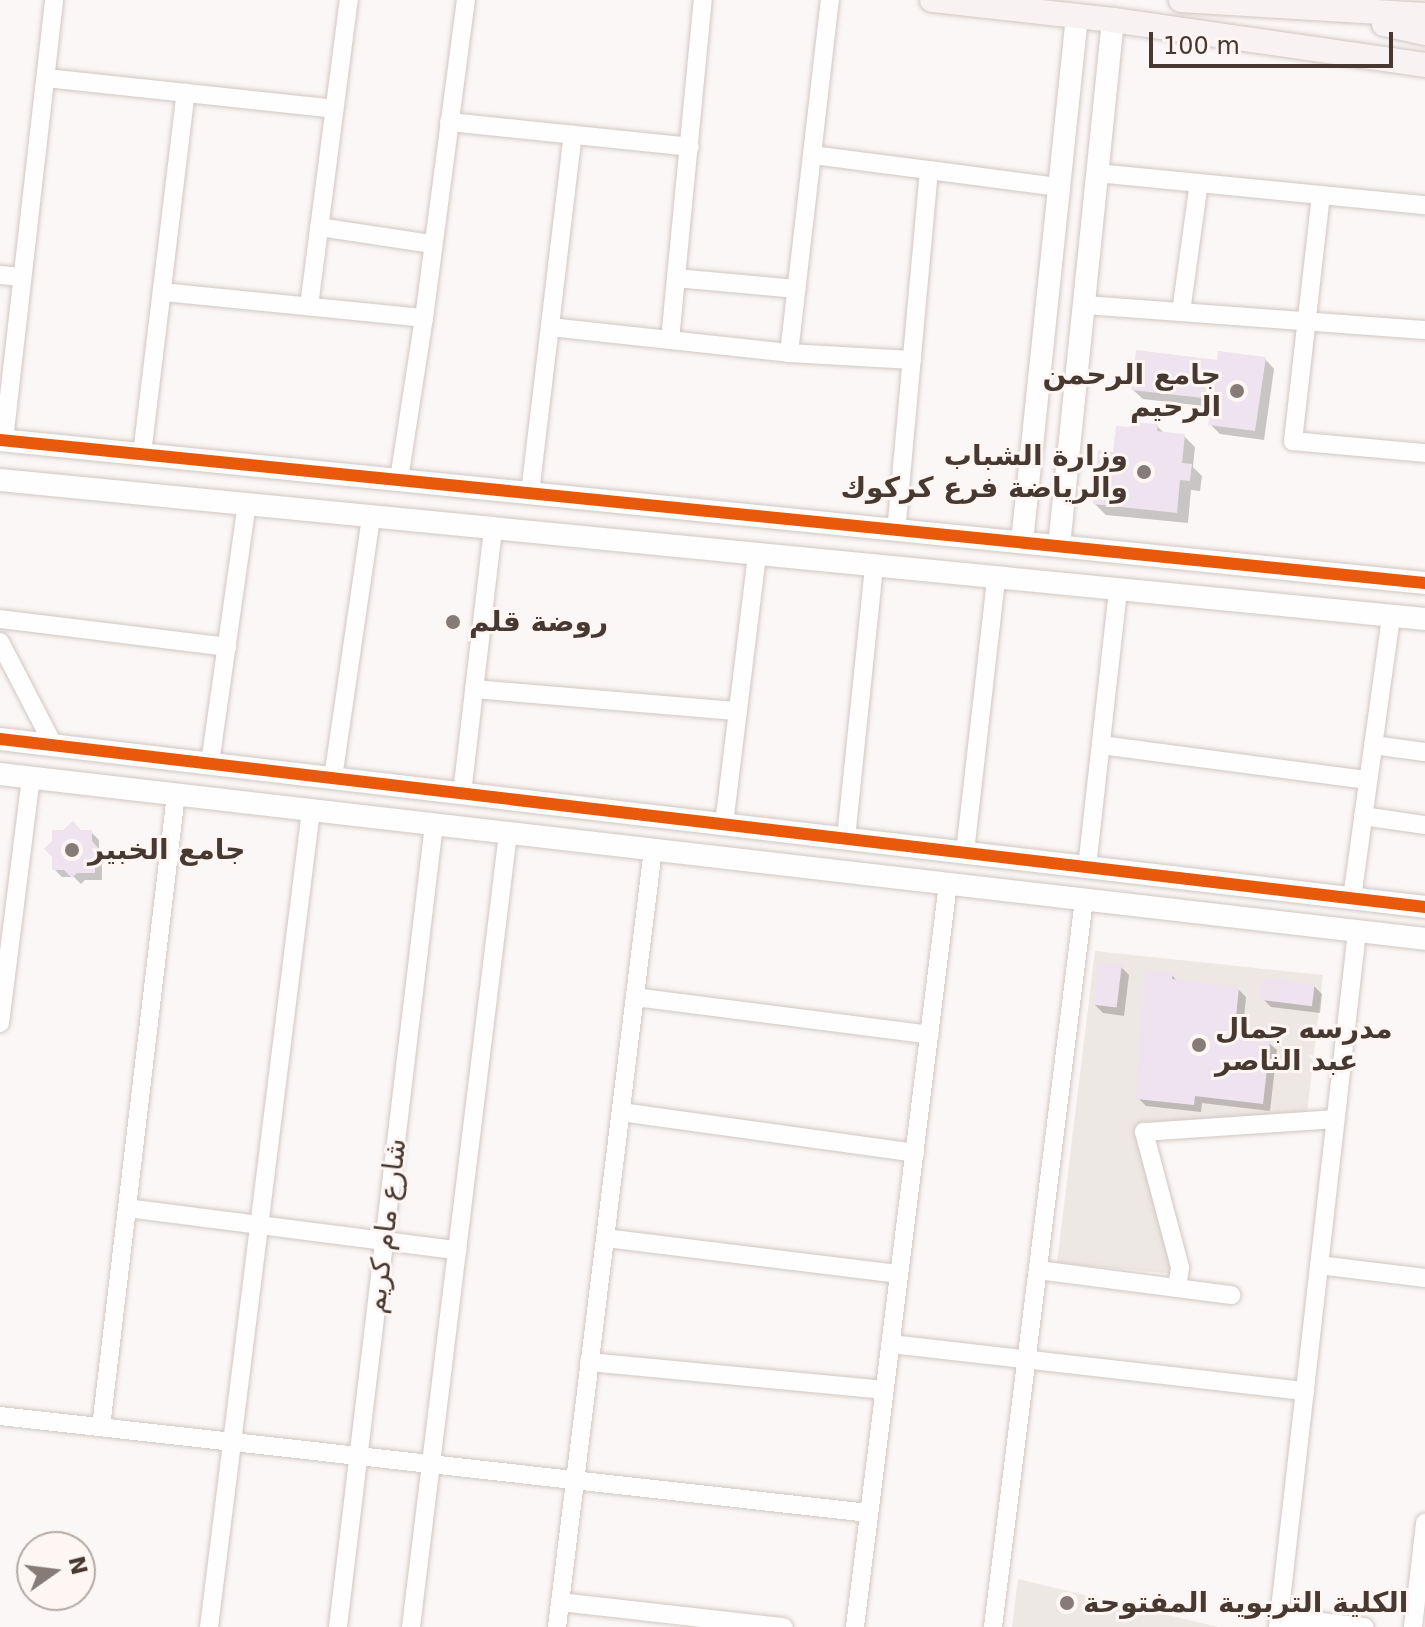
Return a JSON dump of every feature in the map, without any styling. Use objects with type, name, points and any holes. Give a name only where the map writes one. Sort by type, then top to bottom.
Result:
[{"type":"main road","points":[[932,0],[1113,20],[1425,65]]},
{"type":"main road","points":[[1181,0],[1425,15]]},
{"type":"main road","points":[[1339,9],[1425,33]]},
{"type":"main road","points":[[1363,56],[1425,56]]},
{"type":"street","points":[[54,0],[2,440],[1425,583]]},
{"type":"street","points":[[309,306],[349,0]]},
{"type":"street","points":[[399,479],[424,318],[466,0]]},
{"type":"street","points":[[670,340],[703,0]]},
{"type":"street","points":[[789,353],[830,0]]},
{"type":"street","points":[[1022,542],[1077,16]]},
{"type":"street","points":[[1059,546],[1113,20]]},
{"type":"street","points":[[1074,49],[1092,41],[1109,53]]},
{"type":"street","points":[[46,78],[334,109]]},
{"type":"street","points":[[142,454],[186,93]]},
{"type":"street","points":[[449,122],[690,147]]},
{"type":"street","points":[[530,493],[573,135]]},
{"type":"street","points":[[813,155],[1059,187]]},
{"type":"street","points":[[896,530],[929,170]]},
{"type":"street","points":[[1097,173],[1425,205]]},
{"type":"street","points":[[1181,312],[1199,183]]},
{"type":"street","points":[[1321,195],[1293,441],[1425,453]]},
{"type":"street","points":[[319,227],[432,244]]},
{"type":"street","points":[[1052,262],[1088,266]]},
{"type":"street","points":[[0,275],[22,277]]},
{"type":"street","points":[[676,278],[797,289]]},
{"type":"street","points":[[163,292],[424,318]]},
{"type":"street","points":[[1084,305],[1425,330]]},
{"type":"street","points":[[550,327],[789,353],[912,360]]},
{"type":"street","points":[[0,480],[1425,619]]},
{"type":"street","points":[[458,525],[466,486]]},
{"type":"street","points":[[210,763],[247,504]]},
{"type":"street","points":[[333,778],[371,516]]},
{"type":"street","points":[[462,793],[493,528]]},
{"type":"street","points":[[724,824],[757,554]]},
{"type":"street","points":[[846,838],[874,566]]},
{"type":"street","points":[[965,852],[996,578]]},
{"type":"street","points":[[1087,867],[1118,590]]},
{"type":"street","points":[[1352,898],[1391,616]]},
{"type":"street","points":[[0,619],[227,647]]},
{"type":"street","points":[[0,642],[54,746]]},
{"type":"street","points":[[474,689],[738,711]]},
{"type":"street","points":[[0,739],[1425,907]]},
{"type":"street","points":[[1101,745],[1368,780]]},
{"type":"street","points":[[1373,745],[1425,752]]},
{"type":"street","points":[[0,774],[1425,939]]},
{"type":"street","points":[[1,1013],[31,777]]},
{"type":"street","points":[[101,1427],[176,794]]},
{"type":"street","points":[[209,1627],[311,810]]},
{"type":"street","points":[[1363,816],[1425,825]]},
{"type":"street","name":"شارع مام كريم","points":[[338,1627],[434,824]]},
{"type":"street","points":[[786,865],[790,832]]},
{"type":"street","points":[[411,1627],[508,833]]},
{"type":"street","points":[[557,1627],[653,850]]},
{"type":"street","points":[[855,1627],[948,884]]},
{"type":"street","points":[[993,1627],[1084,900]]},
{"type":"street","points":[[1357,932],[1278,1622],[1364,1627]]},
{"type":"street","points":[[635,997],[930,1035]]},
{"type":"street","points":[[621,1112],[915,1153]]},
{"type":"street","points":[[1177,1287],[1180,1267],[1144,1132],[1335,1119]]},
{"type":"street","points":[[127,1208],[457,1250]]},
{"type":"street","points":[[605,1238],[899,1274]]},
{"type":"street","points":[[1319,1265],[1425,1278]]},
{"type":"street","points":[[1038,1270],[1231,1295]]},
{"type":"street","points":[[891,1344],[1305,1391]]},
{"type":"street","points":[[589,1362],[883,1390]]},
{"type":"street","points":[[0,1416],[869,1513]]},
{"type":"street","points":[[1413,1627],[1425,1523]]},
{"type":"street","points":[[560,1602],[784,1627]]},
{"type":"shaded area","name":"مدرسه جمال عبد الناصر","points":[[1095,951],[1323,975],[1307,1114],[1136,1125],[1175,1274],[1057,1263]]},
{"type":"shaded area","name":"الكلية التربوية المفتوحة","points":[[1018,1579],[1218,1627],[1012,1627]]},
{"type":"building","points":[[1136,350],[1217,360],[1218,351],[1266,357],[1255,431],[1208,425],[1212,399],[1131,390]]},
{"type":"building","name":"وزارة الشباب والرياضة فرع كركوك","points":[[1129,422],[1158,424],[1157,431],[1185,434],[1182,463],[1192,464],[1190,481],[1180,480],[1177,513],[1093,504],[1098,450],[1113,452],[1116,426],[1129,427]]},
{"type":"building","name":"جامع الخبير","points":[[73,821],[81,830],[92,830],[92,841],[100,850],[95,855],[95,873],[77,873],[72,878],[64,870],[52,870],[52,857],[44,849],[52,841],[52,830],[63,830]]},
{"type":"building","points":[[1099,962],[1122,965],[1117,1007],[1094,1005]]},
{"type":"building","points":[[1145,970],[1173,973],[1172,979],[1239,987],[1234,1037],[1270,1041],[1263,1104],[1195,1096],[1194,1105],[1136,1099]]},
{"type":"building","points":[[1263,978],[1315,984],[1312,1006],[1260,1000]]},
{"type":"cycle path","points":[[0,440],[1425,583]]},
{"type":"cycle path","points":[[0,739],[1425,907]]},
{"type":"place","name":"جامع الرحمن الرحيم","points":[[1237,391]]},
{"type":"place","name":"وزارة الشباب والرياضة فرع كركوك","points":[[1144,472]]},
{"type":"place","name":"روضة قلم","points":[[453,622]]},
{"type":"place","name":"جامع الخبير","points":[[72,850]]},
{"type":"place","name":"مدرسه جمال عبد الناصر","points":[[1199,1045]]},
{"type":"place","name":"الكلية التربوية المفتوحة","points":[[1067,1603]]}]
